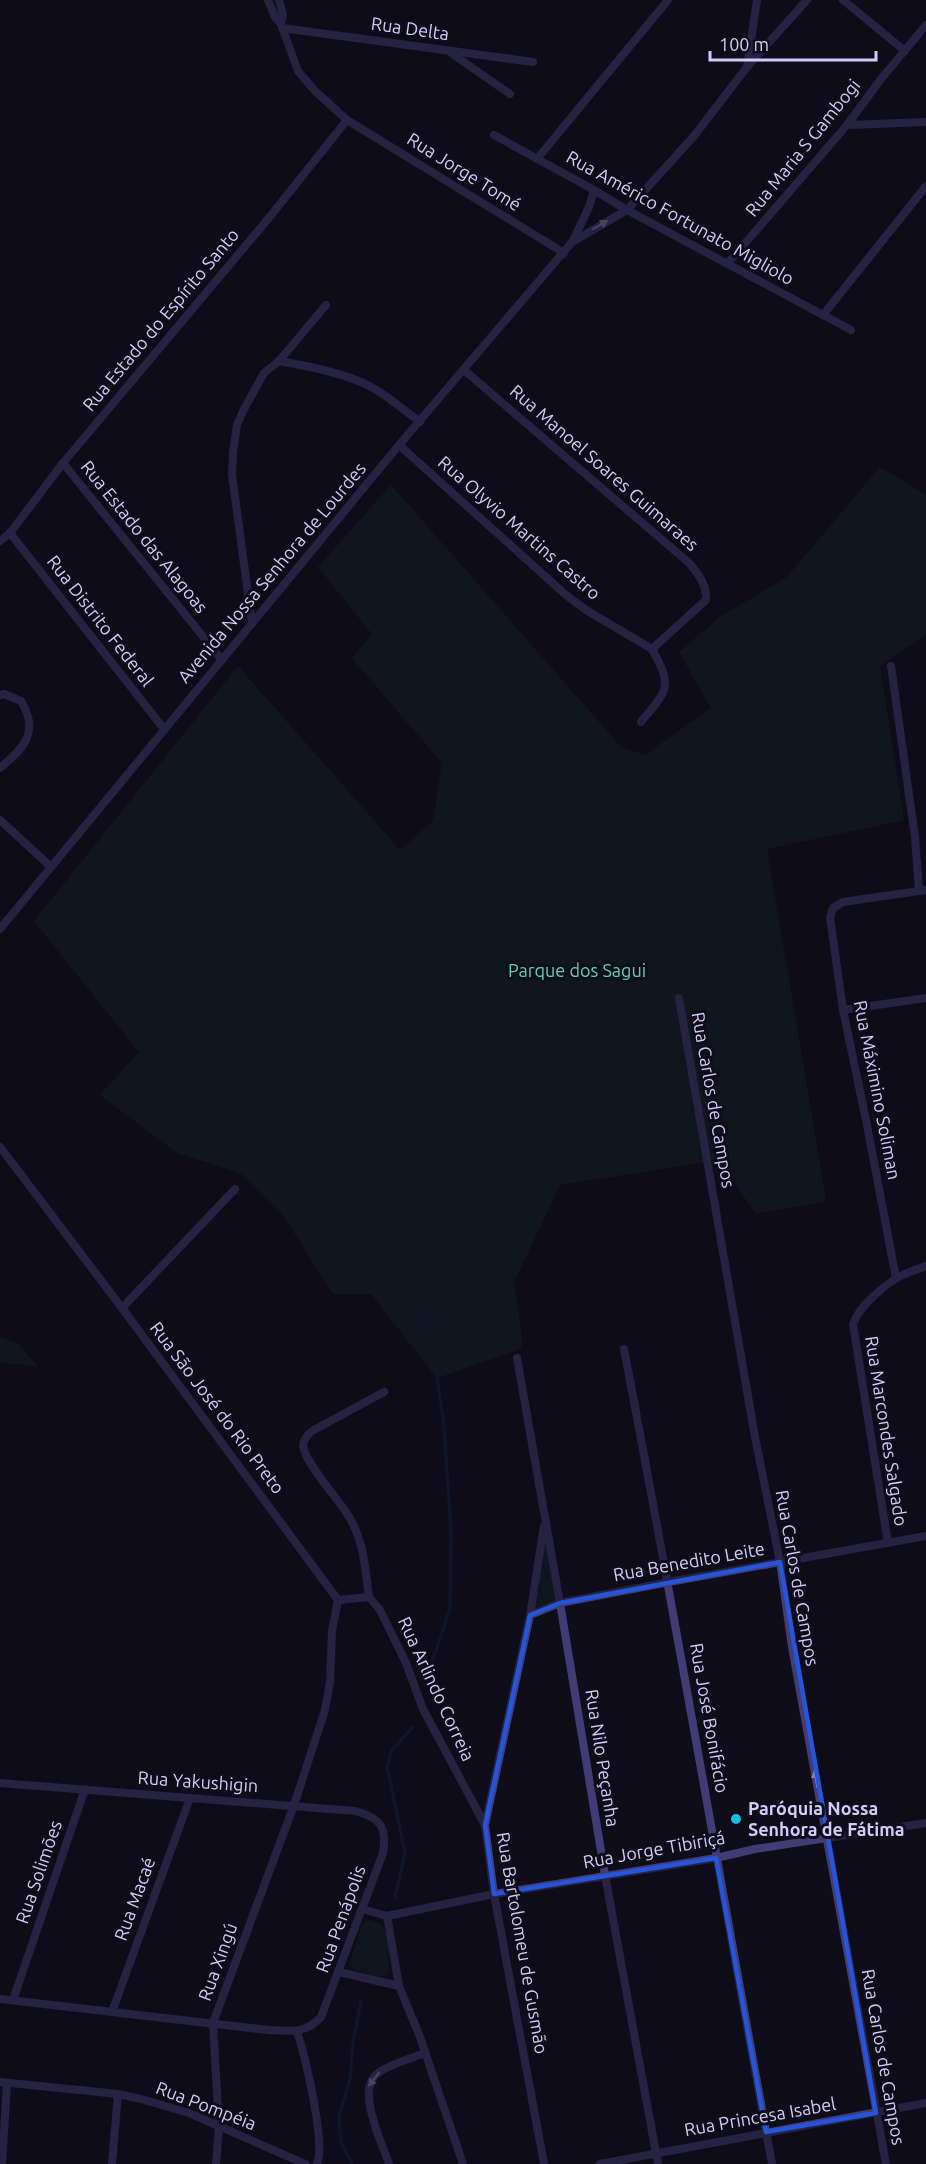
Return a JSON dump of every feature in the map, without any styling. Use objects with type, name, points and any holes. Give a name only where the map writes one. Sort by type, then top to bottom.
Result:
[{"type":"street","points":[[268,0],[281,26]]},
{"type":"street","points":[[279,0],[283,15],[281,26]]},
{"type":"street","points":[[537,159],[668,0]]},
{"type":"street","points":[[747,67],[757,0]]},
{"type":"street","points":[[573,241],[627,210],[693,136],[747,67],[807,0]]},
{"type":"street","points":[[843,0],[905,51]]},
{"type":"street","name":"Rua Maria S Gambogi","points":[[728,263],[847,125],[880,79],[926,25]]},
{"type":"street","name":"Rua Delta","points":[[281,26],[533,62]]},
{"type":"street","name":"Rua Jorge Tomé","points":[[281,26],[298,71],[305,81],[347,120],[564,253]]},
{"type":"street","points":[[448,51],[510,93]]},
{"type":"street","name":"Rua Estado do Espírito Santo","points":[[0,542],[10,533],[63,463],[268,219],[347,120]]},
{"type":"street","points":[[847,125],[926,122]]},
{"type":"street","name":"Rua Américo Fortunato Migliolo","points":[[494,135],[627,210],[851,330]]},
{"type":"street","points":[[823,315],[926,186]]},
{"type":"street","points":[[573,241],[589,207],[594,190]]},
{"type":"street","name":"Avenida Nossa Senhora de Lourdes","points":[[0,929],[399,445],[573,241]]},
{"type":"street","points":[[252,624],[232,475],[237,425],[264,373],[279,362],[326,305]]},
{"type":"street","points":[[279,362],[329,371],[362,383],[382,394],[420,422]]},
{"type":"street","name":"Rua Manoel Soares Guimaraes","points":[[464,370],[688,562],[698,574],[707,596],[705,601],[652,649]]},
{"type":"street","name":"Rua Olyvio Martins Castro","points":[[399,445],[566,595],[586,610],[652,649]]},
{"type":"street","name":"Rua Estado das Alagoas","points":[[63,463],[222,660]]},
{"type":"street","name":"Rua Distrito Federal","points":[[10,533],[164,729]]},
{"type":"street","points":[[641,722],[661,698],[667,680],[652,649]]},
{"type":"street","points":[[891,666],[922,890]]},
{"type":"street","points":[[0,695],[4,694],[21,701],[29,718],[30,727],[26,743],[0,768]]},
{"type":"street","points":[[0,820],[51,867]]},
{"type":"street","name":"Rua Máximino Soliman","points":[[896,1278],[867,1120],[843,1010],[830,917],[833,908],[843,902],[922,890]]},
{"type":"street","name":"Rua Carlos de Campos","points":[[679,998],[752,1425],[780,1562],[792,1647],[886,2164]]},
{"type":"street","points":[[843,1010],[926,998]]},
{"type":"street","name":"Rua São José do Rio Preto","points":[[0,1147],[338,1600]]},
{"type":"street","points":[[122,1308],[235,1189]]},
{"type":"street","points":[[896,1278],[926,1266]]},
{"type":"street","name":"Rua Marcondes Salgado","points":[[888,1543],[853,1324],[856,1313],[896,1278]]},
{"type":"street","name":"Rua José Bonifácio","points":[[624,1349],[669,1582],[716,1858],[772,2164]]},
{"type":"street","name":"Rua Nilo Peçanha","points":[[517,1358],[605,1875],[658,2164]]},
{"type":"street","points":[[338,1600],[369,1597],[363,1545],[348,1514],[306,1457],[303,1445],[306,1436],[384,1392]]},
{"type":"street","name":"Rua Bartolomeu de Gusmão","points":[[544,2164],[494,1894],[485,1825],[530,1615],[545,1516]]},
{"type":"street","name":"Rua Benedito Leite","points":[[530,1615],[560,1603],[926,1536]]},
{"type":"street","name":"Rua Arlindo Correia","points":[[369,1597],[380,1610],[406,1663],[423,1709],[485,1825]]},
{"type":"street","name":"Rua Xingú","points":[[0,1999],[213,2023],[294,1805],[325,1710],[330,1683],[332,1631],[338,1600]]},
{"type":"street","name":"Rua Yakushigin","points":[[0,1783],[355,1811],[377,1820],[385,1831]]},
{"type":"street","name":"Rua Solimões","points":[[13,2000],[85,1789]]},
{"type":"street","name":"Rua Macaé","points":[[112,2012],[190,1798]]},
{"type":"street","name":"Rua Jorge Tibiriçá","points":[[387,1916],[494,1894],[926,1822]]},
{"type":"street","name":"Rua Penápolis","points":[[297,2031],[314,2025],[321,2017],[383,1853],[385,1831]]},
{"type":"street","points":[[362,1909],[387,1916],[399,1986],[463,2164]]},
{"type":"street","points":[[339,1972],[399,1986]]},
{"type":"street","points":[[216,2164],[219,2127],[213,2023],[297,2031],[306,2059],[320,2141],[317,2164]]},
{"type":"street","points":[[389,2164],[370,2108],[367,2095],[368,2086],[379,2072],[424,2053]]},
{"type":"street","points":[[2,2164],[3,2082]]},
{"type":"street","name":"Rua Pompéia","points":[[3,2082],[141,2098],[189,2113],[304,2164]]},
{"type":"street","points":[[112,2164],[118,2094]]},
{"type":"street","name":"Rua Princesa Isabel","points":[[600,2164],[926,2103]]},
{"type":"highlighted area","points":[[780,1562],[876,2113],[766,2132],[716,1858],[494,1894],[485,1825],[530,1615],[560,1603]]},
{"type":"green space","name":"Parque dos Sagui","points":[[880,467],[926,495],[926,634],[880,666],[904,820],[767,849],[826,1201],[756,1214],[718,1160],[560,1185],[514,1282],[522,1338],[521,1349],[437,1378],[371,1294],[333,1294],[283,1215],[241,1173],[177,1153],[100,1095],[139,1052],[34,921],[238,666],[400,850],[433,821],[442,763],[352,658],[372,634],[318,567],[391,485],[622,748],[645,755],[711,708],[679,652],[720,617],[787,577]]},
{"type":"green space","points":[[0,1337],[17,1343],[39,1367],[0,1362]]},
{"type":"green space","points":[[546,1519],[559,1601],[534,1608]]},
{"type":"green space","points":[[367,1920],[375,1922],[385,1931],[389,1955],[389,1972],[386,1975],[366,1975],[349,1965],[362,1925]]},
{"type":"waterway","points":[[406,1285],[436,1343],[451,1533],[450,1608],[436,1651],[424,1678]]},
{"type":"waterway","points":[[395,1898],[405,1853],[387,1766],[392,1750],[413,1727]]},
{"type":"waterway","points":[[352,2164],[341,2142],[339,2116],[350,2079],[353,2042],[361,2001]]},
{"type":"place","name":"Paróquia Nossa Senhora de Fátima","points":[[736,1819]]}]
